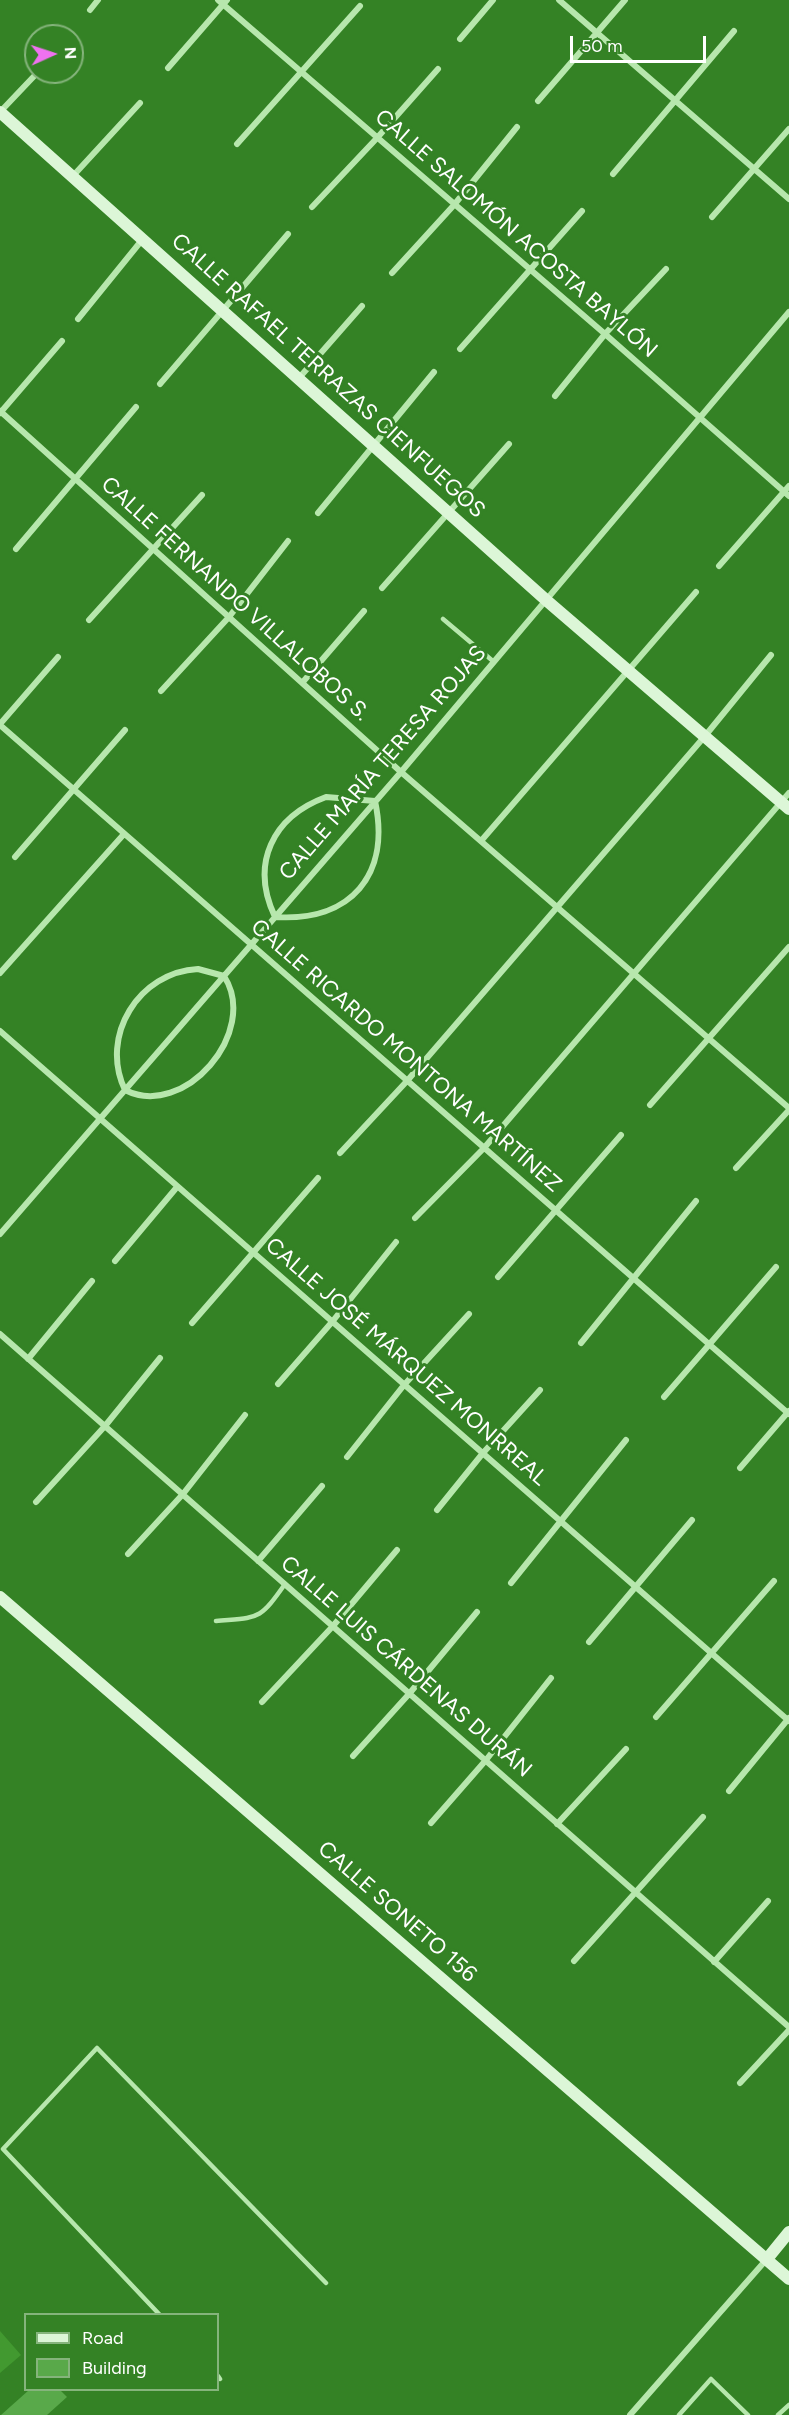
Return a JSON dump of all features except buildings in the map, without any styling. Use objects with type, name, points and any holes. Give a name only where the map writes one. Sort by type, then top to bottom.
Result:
[{"type":"street","points":[[90,10],[98,0]]},
{"type":"street","points":[[460,39],[493,0]]},
{"type":"street","points":[[559,0],[789,199]]},
{"type":"street","points":[[538,101],[625,0]]},
{"type":"street","points":[[168,68],[223,2]]},
{"type":"street","name":"CALLE SALOMÓN ACOSTA BAYLÓN","points":[[223,2],[786,494]]},
{"type":"street","points":[[237,144],[360,6]]},
{"type":"street","points":[[613,174],[734,31]]},
{"type":"street","points":[[312,207],[438,69]]},
{"type":"street","points":[[0,112],[27,84]]},
{"type":"street","points":[[72,177],[140,103]]},
{"type":"street","name":"CALLE RAFAEL TERRAZAS CIENFUEGOS","points":[[0,112],[546,600],[786,802]]},
{"type":"street","points":[[392,273],[453,205],[517,127]]},
{"type":"street","points":[[712,218],[789,129]]},
{"type":"street","points":[[460,349],[582,211]]},
{"type":"street","points":[[160,384],[288,234]]},
{"type":"street","points":[[78,318],[143,240]]},
{"type":"street","points":[[555,396],[605,334],[666,269]]},
{"type":"street","points":[[299,378],[362,306]]},
{"type":"street","name":"CALLE MARÍA TERESA ROJAS","points":[[0,1234],[401,772],[789,312]]},
{"type":"street","points":[[0,412],[62,341]]},
{"type":"street","points":[[318,513],[434,372]]},
{"type":"street","points":[[16,549],[136,407]]},
{"type":"street","name":"CALLE FERNANDO VILLALOBOS S.","points":[[0,412],[401,772],[789,1109]]},
{"type":"street","points":[[382,588],[509,444]]},
{"type":"street","points":[[719,566],[786,494],[789,486]]},
{"type":"street","points":[[88,620],[202,495]]},
{"type":"street","points":[[161,691],[229,618],[288,541]]},
{"type":"street","points":[[481,841],[696,592]]},
{"type":"street","points":[[302,683],[364,611]]},
{"type":"street","points":[[340,1153],[407,1081],[705,736],[771,655]]},
{"type":"street","points":[[0,724],[58,657]]},
{"type":"street","name":"CALLE RICARDO MONTONA MARTÍNEZ","points":[[0,724],[788,1412]]},
{"type":"street","points":[[15,857],[125,730]]},
{"type":"street","points":[[326,797],[375,801],[379,825],[378,852],[374,867],[357,892],[332,910],[320,914],[289,918],[275,917],[266,892],[265,871],[272,840],[281,827],[308,804],[326,797]]},
{"type":"street","points":[[415,1218],[484,1148],[786,802]]},
{"type":"street","points":[[0,973],[124,834]]},
{"type":"street","points":[[650,1105],[789,947]]},
{"type":"street","points":[[198,969],[224,976],[231,987],[232,1014],[228,1038],[216,1060],[192,1081],[163,1093],[143,1096],[125,1090],[118,1075],[119,1034],[132,1005],[144,990],[176,971],[198,969]]},
{"type":"street","name":"CALLE JOSÉ MÁRQUEZ MONRREAL","points":[[0,1030],[99,1119],[788,1719]]},
{"type":"street","points":[[736,1168],[789,1109]]},
{"type":"street","points":[[498,1277],[621,1135]]},
{"type":"street","points":[[192,1323],[318,1178]]},
{"type":"street","points":[[115,1261],[177,1187]]},
{"type":"street","points":[[581,1343],[696,1201]]},
{"type":"street","points":[[278,1384],[332,1322],[396,1242]]},
{"type":"street","points":[[664,1397],[776,1267]]},
{"type":"street","points":[[28,1359],[92,1281]]},
{"type":"street","points":[[347,1456],[404,1385],[469,1314]]},
{"type":"street","name":"CALLE LUIS CÁRDENAS DURÁN","points":[[0,1334],[789,2028]]},
{"type":"street","points":[[36,1503],[105,1426],[160,1358]]},
{"type":"street","points":[[437,1510],[483,1453],[540,1390]]},
{"type":"street","points":[[740,1468],[788,1412]]},
{"type":"street","points":[[128,1554],[183,1494],[245,1415]]},
{"type":"street","points":[[511,1583],[626,1440]]},
{"type":"street","points":[[258,1561],[322,1486]]},
{"type":"street","points":[[589,1642],[692,1520]]},
{"type":"street","points":[[262,1702],[333,1626],[397,1550]]},
{"type":"street","points":[[656,1717],[774,1581]]},
{"type":"street","name":"CALLE SONETO 156","points":[[0,1596],[789,2279]]},
{"type":"street","points":[[353,1756],[410,1694],[477,1612]]},
{"type":"street","points":[[431,1823],[486,1760],[551,1678]]},
{"type":"street","points":[[729,1791],[788,1719]]},
{"type":"street","points":[[557,1824],[626,1749]]},
{"type":"street","points":[[574,1961],[703,1817]]},
{"type":"street","points":[[714,1962],[768,1901]]},
{"type":"street","points":[[740,2083],[789,2028]]},
{"type":"street","points":[[630,2415],[789,2232]]},
{"type":"lane","points":[[443,619],[494,662]]},
{"type":"lane","points":[[216,1621],[261,1615],[285,1584]]},
{"type":"lane","points":[[158,2313],[2,2147],[97,2048],[326,2283]]},
{"type":"lane","points":[[679,2415],[711,2379],[748,2415]]},
{"type":"lane","points":[[778,2415],[789,2405]]},
{"type":"green space","points":[[0,2331],[21,2355],[0,2373]]}]
